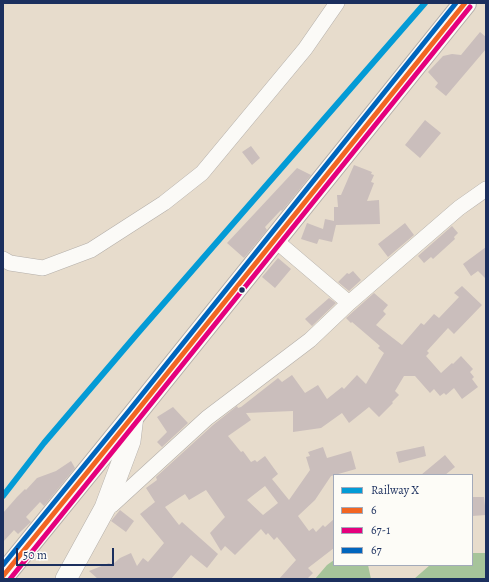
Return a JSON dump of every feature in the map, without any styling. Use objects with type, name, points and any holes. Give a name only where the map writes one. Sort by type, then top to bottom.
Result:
[{"type":"main road","points":[[3,576],[465,3]]},
{"type":"main road","points":[[66,579],[105,508],[130,441],[133,416]]},
{"type":"street","points":[[3,259],[10,263],[43,268],[91,250],[164,203],[202,173],[305,49],[337,3]]},
{"type":"street","points":[[105,508],[112,505],[207,418],[310,340],[349,303],[459,208],[486,189]]},
{"type":"street","points":[[275,240],[349,303]]},
{"type":"green space","points":[[473,553],[486,553],[486,579],[414,579],[429,566],[473,566]]},
{"type":"green space","points":[[333,561],[333,566],[368,566],[371,579],[315,579],[327,565]]},
{"type":"building","points":[[480,32],[486,37],[486,49],[446,96],[435,87],[438,83],[428,72],[443,56],[452,54],[461,55]]},
{"type":"building","points":[[425,120],[441,133],[420,158],[405,145]]},
{"type":"building","points":[[251,146],[260,158],[252,165],[242,152]]},
{"type":"building","points":[[354,165],[372,172],[371,174],[374,175],[371,182],[374,183],[367,201],[379,200],[380,224],[336,225],[332,242],[319,239],[317,244],[301,239],[307,223],[323,229],[325,219],[334,221],[334,207],[338,207],[337,195],[341,195]]},
{"type":"building","points":[[297,168],[311,175],[282,211],[281,210],[265,227],[267,230],[244,258],[227,243]]},
{"type":"building","points":[[405,223],[414,235],[388,257],[378,244]]},
{"type":"building","points":[[452,226],[458,233],[454,237],[455,239],[433,259],[431,257],[424,263],[418,256]]},
{"type":"building","points":[[486,247],[486,279],[478,271],[471,276],[463,264]]},
{"type":"building","points":[[278,258],[291,269],[275,288],[262,277]]},
{"type":"building","points":[[353,271],[361,280],[349,291],[338,282],[347,273],[349,274]]},
{"type":"building","points":[[462,286],[482,305],[454,334],[448,328],[427,351],[429,353],[426,356],[441,373],[461,356],[473,369],[470,372],[474,377],[472,379],[478,387],[462,399],[454,388],[446,395],[444,393],[440,396],[434,389],[430,393],[415,376],[404,376],[395,391],[399,395],[379,417],[369,407],[349,423],[342,413],[321,428],[293,432],[293,411],[246,413],[251,420],[228,436],[241,452],[243,451],[251,462],[255,460],[257,462],[265,456],[278,474],[272,479],[289,500],[310,470],[306,457],[310,456],[308,452],[323,447],[327,458],[351,451],[356,469],[333,474],[315,500],[298,516],[309,531],[313,528],[316,532],[323,525],[325,527],[333,520],[333,549],[308,568],[313,573],[307,579],[279,579],[296,560],[277,537],[274,540],[268,533],[266,535],[261,529],[235,555],[225,546],[221,551],[210,533],[225,517],[206,490],[189,500],[185,494],[165,507],[179,525],[182,522],[218,554],[207,568],[191,555],[171,579],[98,579],[89,571],[109,563],[112,565],[120,558],[131,553],[137,566],[143,558],[148,562],[164,543],[140,514],[155,502],[146,488],[157,480],[156,477],[213,425],[237,406],[238,408],[241,407],[278,378],[282,382],[292,375],[305,393],[318,385],[327,399],[342,387],[344,389],[357,375],[366,384],[384,353],[378,348],[380,346],[346,318],[374,293],[388,305],[383,311],[386,314],[376,325],[402,345],[421,323],[424,325],[434,314],[439,318],[459,297],[454,293]],"holes":[[[265,486],[278,503],[263,515],[247,500]]]},
{"type":"building","points":[[329,298],[336,303],[312,326],[305,319]]},
{"type":"building","points":[[173,407],[188,423],[162,447],[157,442],[167,432],[157,417]]},
{"type":"building","points":[[424,446],[426,456],[399,463],[396,452]]},
{"type":"building","points":[[445,455],[455,467],[446,474],[422,474]]},
{"type":"building","points":[[71,461],[75,468],[44,506],[40,502],[26,517],[31,522],[18,534],[14,530],[3,542],[3,513],[37,478],[56,471]]},
{"type":"building","points":[[473,497],[484,497],[486,515],[473,516]]},
{"type":"building","points":[[120,510],[134,521],[126,532],[111,521]]},
{"type":"rail line","name":"X","points":[[3,496],[44,443],[137,334],[425,3]]},
{"type":"transit line","name":"67","points":[[3,565],[128,412],[456,3]]},
{"type":"transit line","name":"6","points":[[3,576],[465,3]]},
{"type":"transit line","name":"67-1","points":[[10,579],[470,7]]}]
